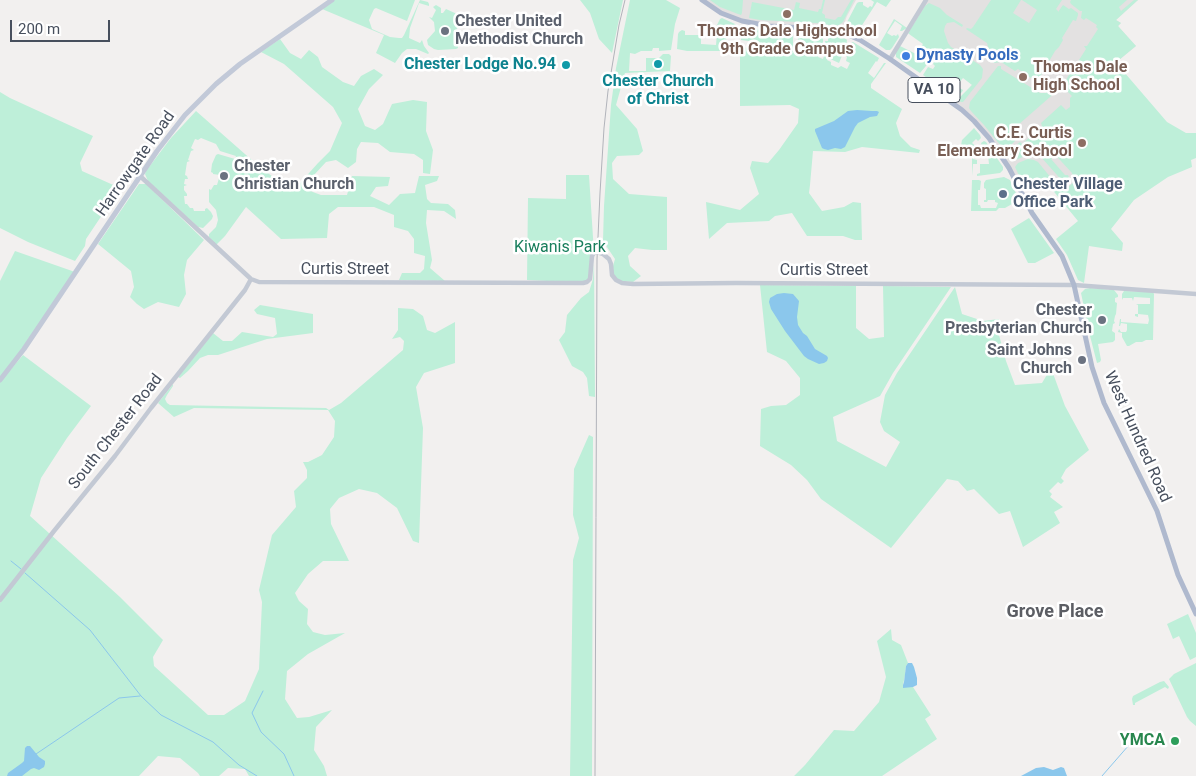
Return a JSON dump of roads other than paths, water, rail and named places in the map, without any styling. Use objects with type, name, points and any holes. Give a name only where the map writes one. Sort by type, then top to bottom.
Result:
[{"type":"main road","name":"Harrowgate Road","points":[[0,380],[24,349],[173,129],[216,84],[254,53],[332,0]]},
{"type":"main road","name":"West Hundred Road","points":[[702,0],[721,13],[742,20],[769,26],[824,28],[841,32],[860,40],[962,110],[989,138],[1008,167],[1032,213],[1062,256],[1074,285],[1092,367],[1104,403],[1157,511],[1178,575],[1196,614]]},
{"type":"street","points":[[890,59],[926,0]]},
{"type":"street","points":[[140,176],[251,280]]},
{"type":"street","name":"Curtis Street","points":[[251,280],[259,282],[586,283],[591,275],[592,256],[594,253],[600,252],[608,258],[611,264],[612,276],[616,280],[622,283],[633,284],[1074,285]]},
{"type":"street","name":"South Chester Road","points":[[0,600],[115,456],[251,280]]},
{"type":"street","points":[[1074,285],[1196,294]]},
{"type":"water","points":[[848,111],[879,112],[877,116],[858,123],[845,147],[828,150],[822,148],[815,129],[834,121]]},
{"type":"water","points":[[784,293],[793,294],[799,301],[798,325],[815,349],[827,356],[827,361],[824,363],[819,364],[804,356],[771,309],[770,298]]},
{"type":"water","points":[[908,663],[912,663],[914,667],[917,685],[903,688],[906,666]]},
{"type":"water","points":[[30,746],[45,761],[44,767],[39,770],[31,769],[22,776],[7,776],[8,773],[24,761],[25,748]]},
{"type":"water","points":[[1044,767],[1053,770],[1061,767],[1064,768],[1067,776],[1021,776],[1036,768]]},
{"type":"waterway","points":[[11,561],[21,569]]},
{"type":"waterway","points":[[25,573],[90,630],[141,696],[161,715],[213,742],[239,765],[257,776]]},
{"type":"waterway","points":[[263,691],[252,713],[261,732],[284,754],[294,776]]},
{"type":"waterway","points":[[36,754],[119,698],[140,696]]},
{"type":"waterway","points":[[1102,776],[1129,745],[1144,735]]},
{"type":"railway","points":[[595,776],[597,259],[604,128],[608,91],[625,0]]},
{"type":"place","name":"Thomas Dale Highschool 9th Grade Campus","points":[[787,14]]},
{"type":"place","name":"Chester United Methodist Church","points":[[445,31]]},
{"type":"place","name":"Dynasty Pools","points":[[906,56]]},
{"type":"place","name":"Chester Church of Christ","points":[[658,64]]},
{"type":"place","name":"Chester Lodge No.94","points":[[566,65]]},
{"type":"place","name":"Thomas Dale High School","points":[[1023,77]]},
{"type":"place","name":"C.E. Curtis Elementary School","points":[[1082,143]]},
{"type":"place","name":"Chester Christian Church","points":[[224,176]]},
{"type":"place","name":"Chester Village Office Park","points":[[1003,194]]},
{"type":"place","name":"Chester Presbyterian Church","points":[[1102,320]]},
{"type":"place","name":"Saint Johns Church","points":[[1082,360]]},
{"type":"place","name":"YMCA","points":[[1175,741]]},
{"type":"district","name":"Grove Place","points":[[1055,612]]},
{"type":"park label","name":"Kiwanis Park","points":[[560,248]]}]
